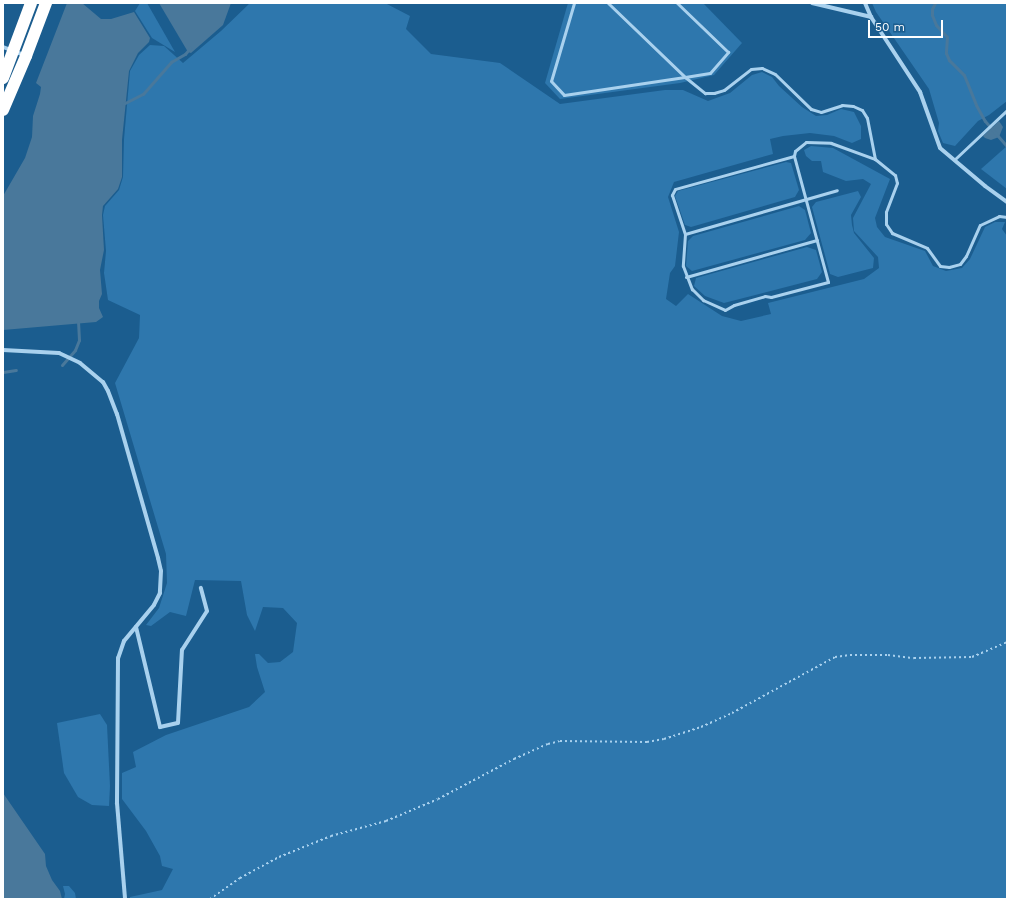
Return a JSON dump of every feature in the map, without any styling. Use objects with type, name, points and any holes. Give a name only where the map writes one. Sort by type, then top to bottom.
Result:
[{"type":"highway","points":[[3,78],[9,48],[31,3]]},
{"type":"highway","points":[[3,110],[26,56],[46,3]]},
{"type":"street","points":[[812,3],[871,17]]},
{"type":"street","points":[[865,3],[871,17],[920,92],[940,148],[955,159],[985,186],[1007,202]]},
{"type":"street","points":[[9,48],[26,56]]},
{"type":"street","points":[[3,350],[52,352],[66,355],[103,382],[117,414],[158,558],[160,570],[160,593],[154,605],[124,641],[118,658],[117,803],[124,899]]},
{"type":"street","points":[[136,627],[160,727],[178,723],[182,650],[207,611],[201,588]]},
{"type":"lane","points":[[574,3],[551,82],[564,95],[710,72],[728,52],[677,3]]},
{"type":"lane","points":[[608,3],[685,77],[705,93],[714,93],[724,90],[751,69],[762,68],[775,74],[811,109],[821,112],[842,105],[853,106],[862,110],[867,118],[876,159]]},
{"type":"lane","points":[[955,159],[1007,110]]},
{"type":"lane","points":[[794,156],[675,189],[672,195],[685,234],[683,266],[686,277],[692,289],[703,300],[725,310],[734,305],[765,296],[771,297],[828,282],[794,156],[795,151],[800,145],[806,142],[830,143],[876,159],[895,175],[897,183],[886,212],[886,224],[892,233],[927,248],[940,266],[950,267],[960,264],[966,256],[980,225],[999,216],[1007,217]]},
{"type":"lane","points":[[685,234],[838,190]]},
{"type":"lane","points":[[686,277],[817,240]]},
{"type":"path","points":[[210,899],[240,878],[279,857],[331,836],[386,821],[438,800],[514,759],[548,744],[560,742],[647,742],[664,739],[701,726],[732,712],[835,657],[850,655],[888,655],[914,658],[972,657],[1007,642]]},
{"type":"shaded area","points":[[67,3],[82,3],[101,19],[111,19],[134,12],[150,38],[149,42],[138,53],[129,71],[122,140],[122,177],[118,189],[103,206],[102,215],[104,250],[100,270],[102,294],[99,301],[99,308],[103,317],[96,322],[3,330],[3,196],[25,158],[32,137],[33,116],[41,87],[36,83]]},
{"type":"shaded area","points":[[140,3],[147,3],[175,52],[152,38],[135,11]]},
{"type":"shaded area","points":[[159,3],[231,3],[223,25],[191,53],[188,52]]},
{"type":"shaded area","points":[[250,3],[385,3],[410,16],[406,29],[431,54],[500,63],[560,104],[665,90],[683,90],[708,101],[730,93],[752,75],[762,72],[772,77],[779,86],[802,107],[816,116],[827,115],[841,109],[854,112],[861,126],[861,139],[852,143],[834,136],[810,133],[783,136],[770,139],[773,154],[674,182],[668,197],[679,232],[675,266],[670,273],[666,299],[676,306],[688,294],[722,316],[741,321],[771,314],[768,303],[864,279],[879,268],[878,257],[854,231],[853,218],[871,184],[863,179],[846,181],[823,172],[821,161],[812,161],[806,156],[804,150],[811,146],[833,148],[890,179],[875,218],[877,227],[885,237],[925,251],[933,266],[946,271],[962,268],[970,259],[985,227],[995,222],[1005,222],[1002,229],[1007,236],[1007,899],[130,899],[130,897],[162,890],[173,869],[162,866],[160,856],[146,831],[122,799],[122,773],[136,767],[133,752],[166,735],[249,707],[265,692],[257,667],[255,654],[259,654],[268,663],[280,662],[293,652],[297,623],[283,608],[263,607],[255,631],[247,615],[241,581],[195,580],[186,616],[170,612],[151,626],[146,625],[159,608],[167,583],[166,554],[115,383],[139,338],[140,315],[108,300],[104,273],[106,251],[103,215],[105,206],[119,190],[123,177],[124,139],[130,71],[139,55],[150,45],[164,46],[183,63],[221,31]]},
{"type":"shaded area","points":[[568,3],[703,3],[742,43],[714,75],[680,83],[560,99],[545,83]]},
{"type":"shaded area","points":[[872,3],[1007,3],[1007,101],[989,115],[978,121],[955,146],[943,143],[938,131],[939,123],[929,89],[876,12]]},
{"type":"shaded area","points":[[999,121],[1003,127],[999,137],[991,140],[985,138],[983,136]]},
{"type":"shaded area","points":[[1007,146],[1007,189],[981,169]]},
{"type":"shaded area","points":[[786,162],[791,163],[799,190],[795,197],[691,227],[685,225],[675,196],[678,191]]},
{"type":"shaded area","points":[[858,191],[861,197],[851,215],[852,225],[854,233],[874,258],[873,268],[838,277],[830,274],[812,207],[816,202]]},
{"type":"shaded area","points":[[799,206],[805,210],[811,233],[805,240],[692,271],[686,266],[688,241],[693,236]]},
{"type":"shaded area","points":[[807,247],[816,250],[822,272],[817,279],[724,303],[705,296],[694,286],[696,278]]},
{"type":"shaded area","points":[[100,714],[107,725],[110,786],[109,806],[92,805],[78,797],[64,773],[57,723]]},
{"type":"shaded area","points":[[3,793],[45,854],[46,866],[52,880],[60,891],[62,899],[3,899]]},
{"type":"shaded area","points":[[63,886],[69,886],[75,893],[76,899],[64,899],[65,894]]},
{"type":"waterway","points":[[935,3],[932,9],[932,15],[936,25],[947,37],[946,53],[949,60],[964,75],[976,105],[985,121],[1007,146]]},
{"type":"waterway","points":[[123,104],[143,94],[171,62],[185,54],[190,48]]},
{"type":"waterway","points":[[62,365],[75,350],[79,340],[78,322]]},
{"type":"waterway","points":[[3,372],[16,370]]}]
